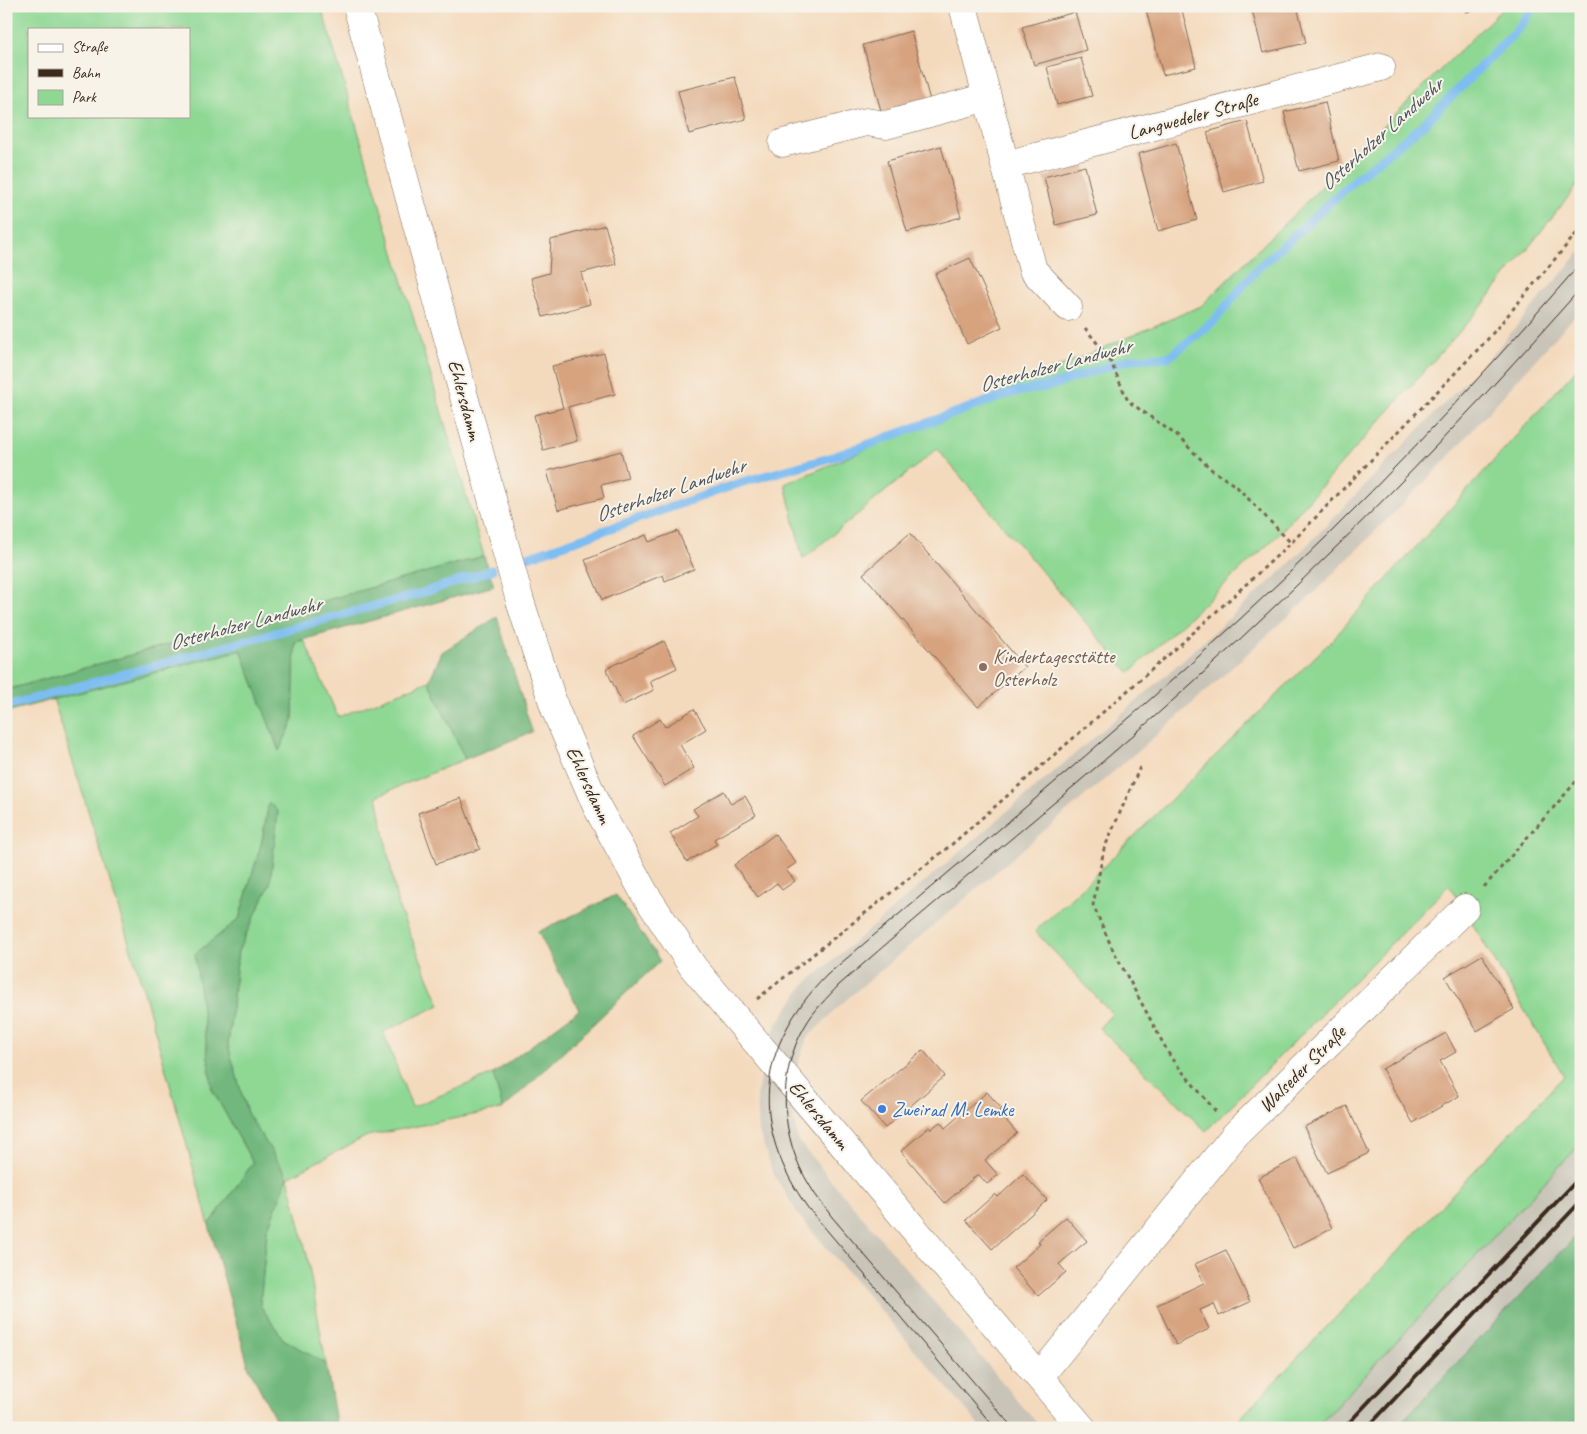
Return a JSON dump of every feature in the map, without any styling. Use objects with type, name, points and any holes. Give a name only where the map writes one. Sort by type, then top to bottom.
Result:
[{"type":"street","name":"Ehlersdamm","points":[[357,6],[520,601],[555,709],[597,808],[646,894],[694,967],[1082,1428]]},
{"type":"street","points":[[963,6],[1033,270],[1068,308]]},
{"type":"street","name":"Langwedeler Straße","points":[[1005,165],[1382,67]]},
{"type":"street","points":[[783,144],[866,122],[886,125],[987,96]]},
{"type":"street","name":"Walseder Straße","points":[[1040,1376],[1235,1135],[1465,908]]},
{"type":"path","points":[[735,1016],[951,845],[1182,644],[1291,543],[1487,340],[1581,228]]},
{"type":"path","points":[[1068,308],[1109,358],[1116,370],[1128,401],[1176,434],[1212,470],[1237,487],[1291,543]]},
{"type":"path","points":[[1140,767],[1104,849],[1093,906],[1112,948],[1171,1058],[1235,1135]]},
{"type":"path","points":[[1465,908],[1581,776]]},
{"type":"shaded area","points":[[1581,251],[1581,309],[1441,465],[1312,595],[1174,720],[847,999],[807,1038],[796,1069],[792,1111],[798,1141],[1041,1428],[982,1428],[800,1217],[773,1173],[759,1132],[757,1094],[768,1043],[777,1024],[804,985],[1146,693],[1284,569],[1495,351]]},
{"type":"shaded area","points":[[1581,1143],[1581,1231],[1396,1428],[1316,1428]]},
{"type":"green space","points":[[6,6],[321,6],[484,556],[6,690]]},
{"type":"green space","points":[[1505,6],[1581,6],[1581,181],[1478,311],[1275,538],[1129,673],[937,449],[803,559],[785,484],[1201,306]]},
{"type":"green space","points":[[1581,364],[1581,1143],[1316,1428],[1231,1428],[1564,1076],[1449,885],[1206,1131],[1099,1028],[1112,1014],[1035,931],[1077,893],[1332,640]]},
{"type":"green space","points":[[484,556],[494,586],[295,642],[293,721],[279,751],[241,650],[6,712],[6,690]]},
{"type":"green space","points":[[497,617],[532,732],[465,759],[429,681],[442,652]]},
{"type":"green space","points":[[304,640],[338,717],[429,681],[465,759],[377,796],[398,906],[440,1005],[383,1032],[412,1107],[493,1074],[503,1109],[367,1136],[288,1177],[247,1113],[228,1045],[238,951],[270,884],[269,803],[262,841],[239,919],[196,954],[212,1089],[253,1163],[209,1225],[143,988],[53,698],[241,650],[279,750],[293,721],[295,642]]},
{"type":"green space","points":[[269,802],[278,812],[270,884],[238,951],[228,1045],[247,1113],[288,1177],[267,1230],[260,1305],[283,1339],[326,1364],[337,1428],[280,1428],[249,1368],[209,1225],[253,1163],[212,1089],[195,954],[239,919],[262,841]]},
{"type":"green space","points":[[616,895],[660,961],[503,1109],[493,1074],[579,1010],[538,932]]},
{"type":"green space","points":[[288,1177],[307,1255],[326,1364],[283,1339],[260,1305],[267,1230]]},
{"type":"green space","points":[[1581,1231],[1581,1428],[1396,1428]]},
{"type":"building","points":[[1145,6],[1181,6],[1196,67],[1163,75]]},
{"type":"building","points":[[1251,6],[1297,6],[1306,43],[1263,53]]},
{"type":"building","points":[[1465,6],[1492,6],[1492,7],[1466,12]]},
{"type":"building","points":[[1075,12],[1086,50],[1034,65],[1022,27]]},
{"type":"building","points":[[911,31],[931,104],[883,118],[863,45]]},
{"type":"building","points":[[1081,58],[1092,96],[1057,105],[1047,67]]},
{"type":"building","points":[[735,77],[746,119],[689,134],[678,91]]},
{"type":"building","points":[[1325,102],[1339,161],[1299,171],[1284,112]]},
{"type":"building","points":[[1247,121],[1263,181],[1224,192],[1207,132]]},
{"type":"building","points":[[1176,143],[1197,220],[1158,231],[1138,154]]},
{"type":"building","points":[[941,146],[961,217],[907,232],[887,161]]},
{"type":"building","points":[[1085,166],[1097,215],[1056,225],[1044,177]]},
{"type":"building","points":[[605,225],[616,264],[581,273],[590,304],[543,317],[531,278],[549,273],[551,240]]},
{"type":"building","points":[[970,258],[1002,327],[967,344],[935,274]]},
{"type":"building","points":[[604,353],[615,394],[568,407],[577,441],[543,450],[534,415],[563,408],[552,366]]},
{"type":"building","points":[[621,451],[628,478],[601,485],[604,498],[558,510],[547,471]]},
{"type":"building","points":[[678,531],[694,569],[665,581],[663,575],[602,600],[585,560],[646,535],[649,542]]},
{"type":"building","points":[[910,533],[1025,667],[978,707],[863,574]]},
{"type":"building","points":[[664,641],[677,668],[650,681],[654,690],[623,705],[606,669]]},
{"type":"building","points":[[694,709],[706,729],[680,745],[694,768],[665,786],[633,736],[660,719],[665,727]]},
{"type":"building","points":[[724,791],[731,804],[745,796],[756,815],[714,839],[717,844],[687,862],[670,833],[698,816],[693,809]]},
{"type":"building","points":[[461,798],[480,849],[436,864],[418,813]]},
{"type":"building","points":[[775,834],[796,863],[786,870],[795,881],[782,890],[777,883],[758,897],[734,865]]},
{"type":"building","points":[[1482,955],[1514,1009],[1477,1031],[1445,977]]},
{"type":"building","points":[[1446,1033],[1456,1052],[1440,1061],[1459,1096],[1413,1123],[1382,1069]]},
{"type":"building","points":[[923,1050],[945,1076],[885,1128],[861,1101]]},
{"type":"building","points":[[987,1092],[1002,1109],[999,1112],[1017,1133],[985,1160],[998,1175],[987,1184],[978,1174],[945,1203],[901,1151],[929,1127],[931,1129],[940,1122],[945,1128]]},
{"type":"building","points":[[1347,1106],[1369,1153],[1327,1173],[1304,1127]]},
{"type":"building","points":[[1297,1158],[1332,1228],[1293,1248],[1258,1178]]},
{"type":"building","points":[[1023,1174],[1047,1200],[992,1249],[966,1220],[995,1194],[998,1197]]},
{"type":"building","points":[[1066,1217],[1087,1241],[1059,1264],[1066,1272],[1038,1296],[1013,1268],[1040,1244],[1038,1241]]},
{"type":"building","points":[[1226,1250],[1250,1302],[1219,1316],[1214,1304],[1200,1310],[1209,1329],[1176,1345],[1157,1305],[1204,1283],[1195,1264]]},
{"type":"waterway","name":"Osterholzer Landwehr","points":[[528,557],[743,482],[833,457],[1011,393],[1050,386],[1130,359],[1169,357],[1214,321],[1256,270],[1356,179],[1425,123],[1517,30],[1534,6]]},
{"type":"waterway","name":"Osterholzer Landwehr","points":[[6,706],[422,593],[492,570]]},
{"type":"tram line","points":[[995,1428],[808,1208],[789,1177],[776,1147],[769,1117],[769,1087],[774,1058],[786,1030],[803,1002],[827,975],[1137,711],[1283,579],[1457,402],[1581,263]]},
{"type":"tram line","points":[[1013,1428],[832,1217],[812,1190],[800,1167],[792,1148],[785,1106],[789,1065],[805,1026],[817,1009],[839,985],[1147,723],[1292,590],[1440,442],[1581,288]]},
{"type":"railway","points":[[1344,1428],[1581,1176]]},
{"type":"railway","points":[[1367,1428],[1581,1201]]},
{"type":"place","name":"Kindertagesstätte Osterholz","points":[[983,667]]},
{"type":"place","name":"Zweirad M. Lemke","points":[[882,1109]]}]
